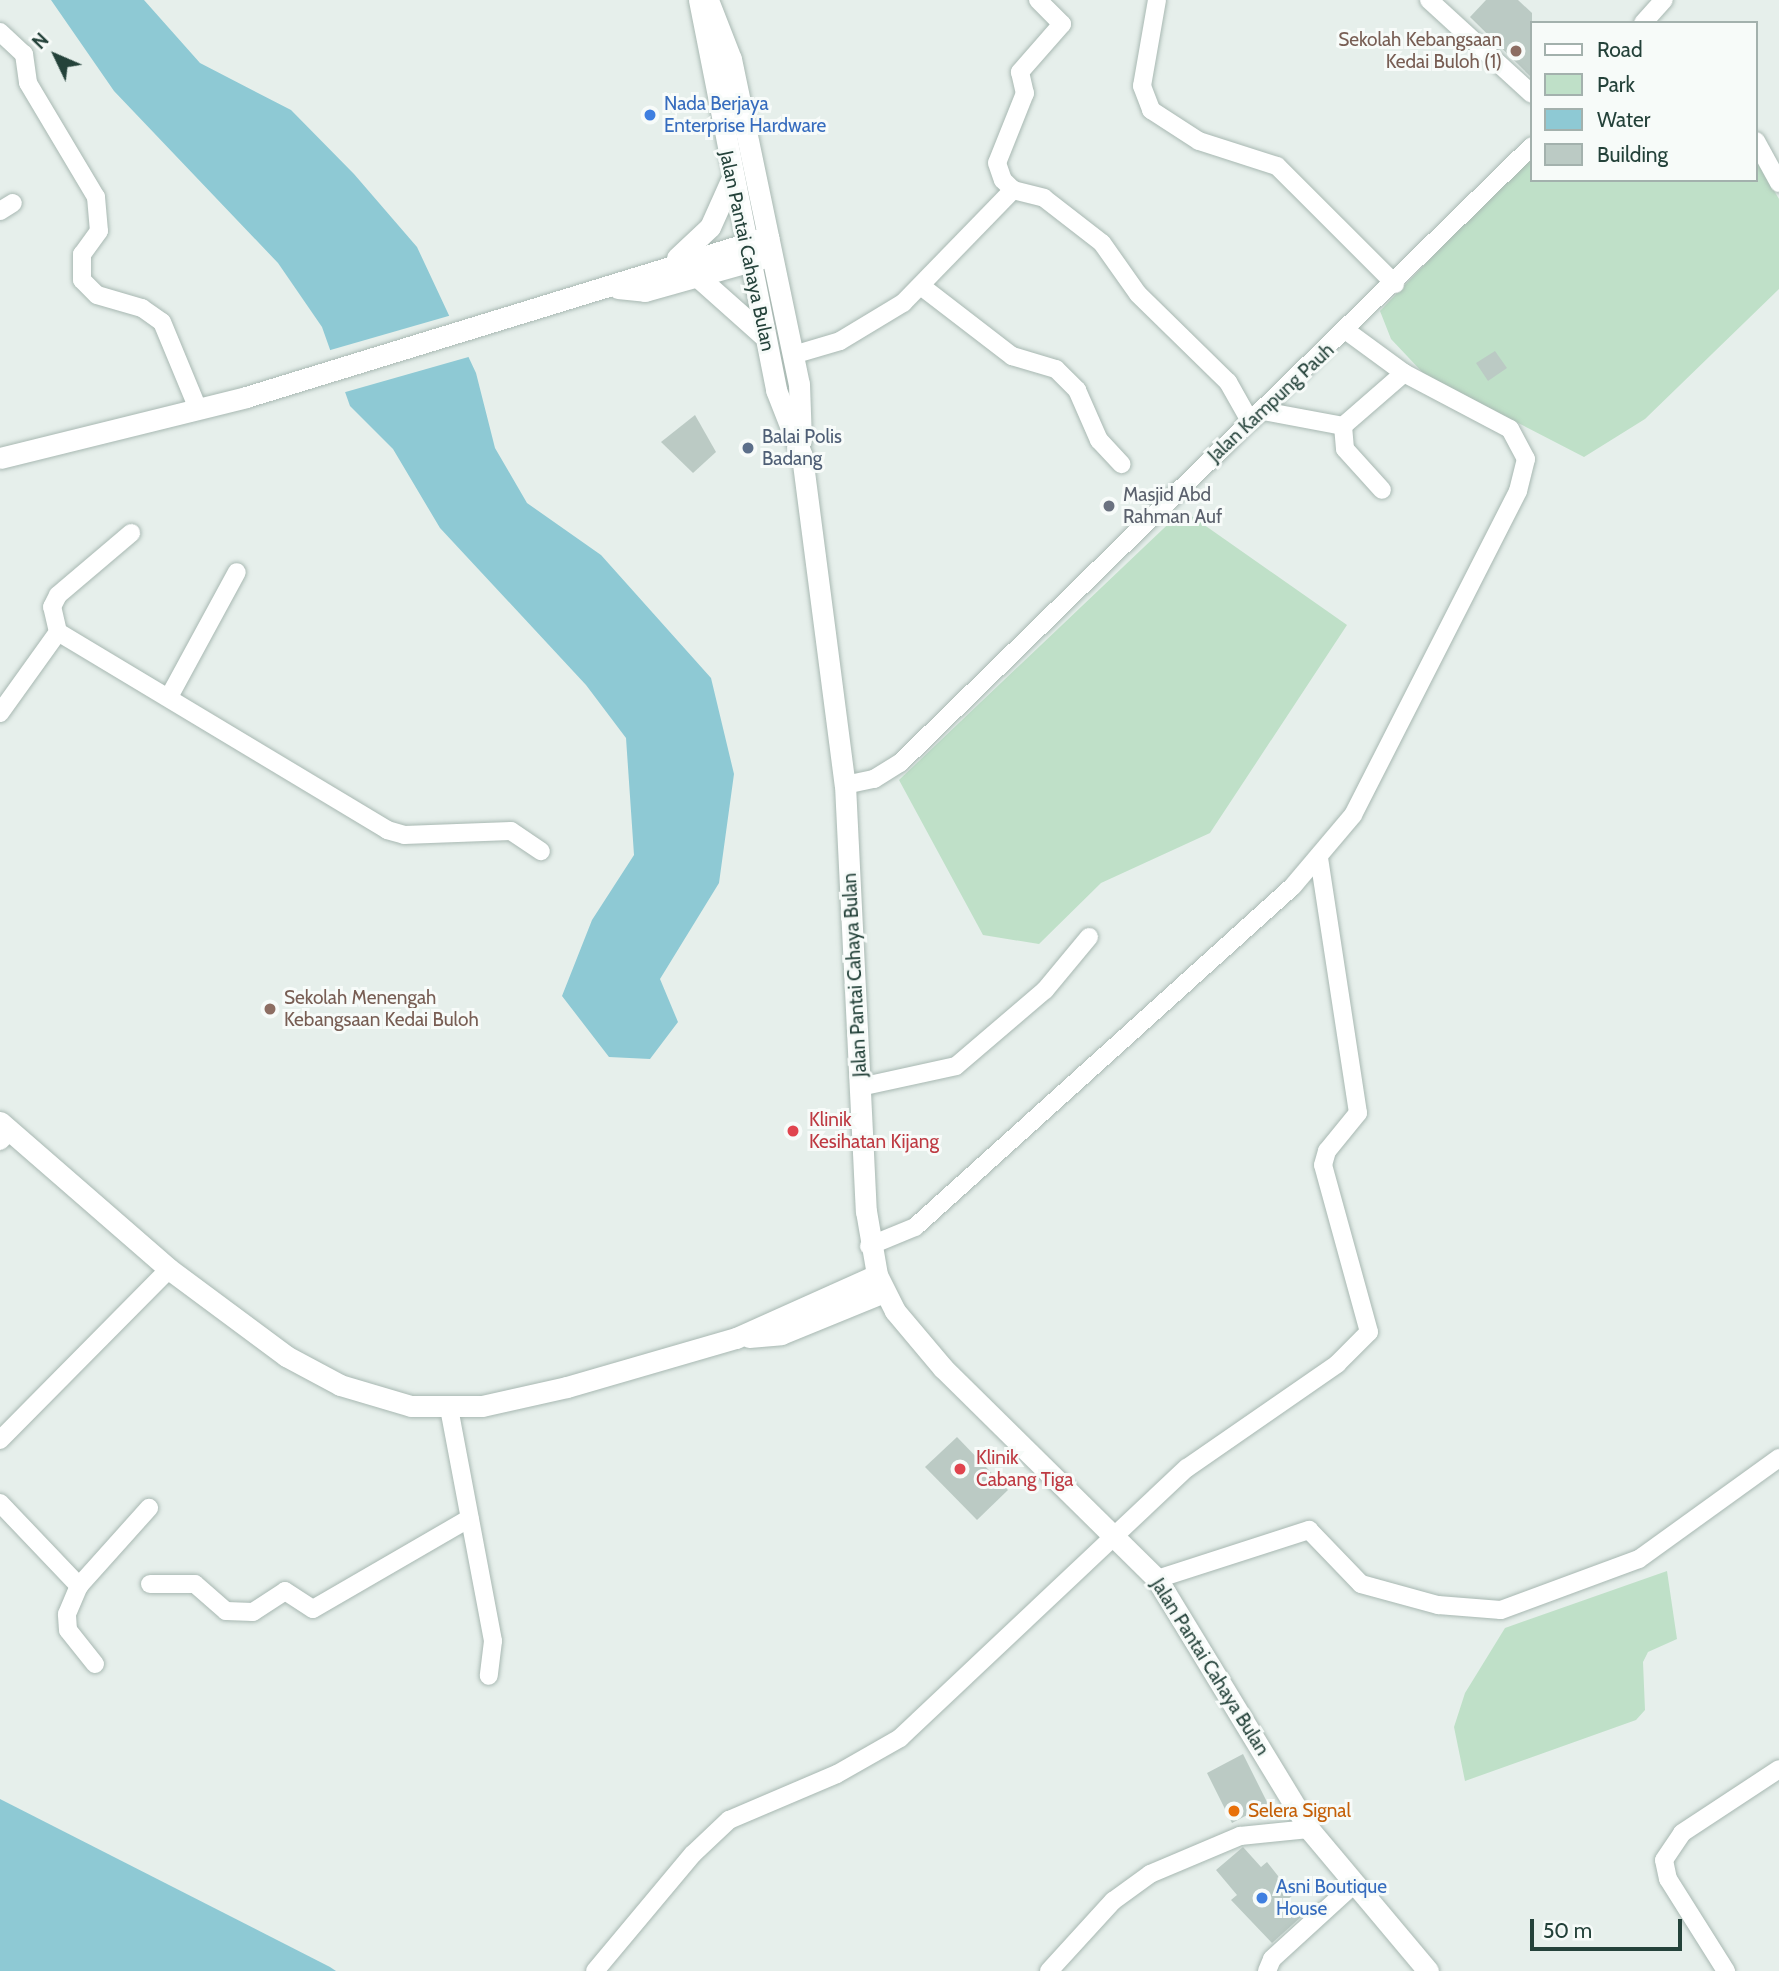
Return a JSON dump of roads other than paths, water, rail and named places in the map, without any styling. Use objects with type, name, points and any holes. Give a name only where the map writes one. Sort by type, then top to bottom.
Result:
[{"type":"street","name":"Jalan Pantai Cahaya Bulan","points":[[699,0],[767,349],[798,446]]},
{"type":"street","name":"Jalan Pantai Cahaya Bulan","points":[[708,0],[731,59],[793,355],[798,446],[845,785],[869,1246],[880,1283],[943,1368],[1157,1579],[1309,1829],[1353,1885],[1428,1971]]},
{"type":"street","points":[[1038,0],[1062,24],[1020,72],[1024,96],[997,163],[1013,190],[1044,198],[1102,243],[1138,294],[1228,382],[1256,416],[1343,426],[1405,373]]},
{"type":"street","points":[[1157,0],[1142,86],[1151,110],[1199,141],[1277,166],[1395,284]]},
{"type":"street","points":[[1429,0],[1530,92]]},
{"type":"street","points":[[1645,21],[1664,0]]},
{"type":"street","points":[[0,32],[24,54],[28,83],[96,197],[99,231],[82,254],[82,280],[97,295],[142,308],[162,322],[198,409]]},
{"type":"street","points":[[1758,146],[1779,183]]},
{"type":"street","name":"Jalan Kampung Pauh","points":[[845,785],[892,770],[1256,416],[1348,332],[1530,148]]},
{"type":"street","points":[[669,263],[709,227],[732,179]]},
{"type":"street","points":[[793,355],[861,331],[921,286],[1013,190]]},
{"type":"street","points":[[0,458],[246,397],[618,288],[640,271],[669,263],[770,246]]},
{"type":"street","points":[[618,288],[645,291],[698,277],[747,252]]},
{"type":"street","points":[[698,277],[740,308],[767,349]]},
{"type":"street","points":[[921,286],[1012,356],[1056,369],[1077,390],[1099,440],[1121,464]]},
{"type":"street","points":[[869,1246],[915,1227],[1319,857],[1353,815],[1524,477],[1523,445],[1510,429],[1405,373],[1348,332]]},
{"type":"street","points":[[1343,426],[1345,449],[1382,490]]},
{"type":"street","points":[[131,533],[58,595],[52,607],[58,632],[387,830],[404,835],[511,831],[541,851]]},
{"type":"street","points":[[169,698],[237,572]]},
{"type":"street","points":[[0,713],[58,632]]},
{"type":"street","points":[[595,1971],[693,1854],[729,1820],[837,1774],[900,1738],[1113,1534],[1187,1468],[1337,1364],[1369,1332],[1323,1165],[1326,1151],[1358,1112],[1319,857]]},
{"type":"street","points":[[860,1087],[956,1066],[1045,990],[1090,937]]},
{"type":"street","points":[[3,1132],[169,1269],[286,1356],[340,1385],[411,1406],[449,1408],[567,1387],[736,1338],[781,1334],[880,1283]]},
{"type":"street","points":[[0,1440],[169,1269]]},
{"type":"street","points":[[449,1408],[493,1641],[489,1676]]},
{"type":"street","points":[[1157,1579],[1309,1530],[1361,1584],[1438,1605],[1501,1610],[1639,1559],[1779,1458]]},
{"type":"street","points":[[0,1503],[79,1586]]},
{"type":"street","points":[[95,1664],[68,1630],[79,1586],[149,1508]]},
{"type":"street","points":[[150,1584],[195,1584],[226,1611],[253,1612],[285,1591],[313,1609],[470,1518]]},
{"type":"street","points":[[1726,1971],[1668,1879],[1664,1860],[1682,1833],[1779,1769]]},
{"type":"street","points":[[1049,1971],[1113,1901],[1150,1874],[1240,1836],[1309,1829]]},
{"type":"street","points":[[1267,1971],[1272,1959],[1353,1885]]},
{"type":"water","points":[[51,0],[144,0],[200,63],[291,110],[354,174],[417,247],[476,373],[495,448],[527,503],[601,555],[711,678],[734,774],[719,883],[660,979],[678,1022],[650,1059],[609,1057],[562,996],[592,920],[634,855],[626,738],[586,685],[440,528],[393,449],[350,406],[322,327],[278,263],[114,91]]},
{"type":"water","points":[[0,1799],[330,1967],[336,1971],[0,1971]]},
{"type":"place","name":"Sekolah Kebangsaan Kedai Buloh (1)","points":[[1516,51]]},
{"type":"place","name":"Nada Berjaya Enterprise Hardware","points":[[650,115]]},
{"type":"place","name":"Balai Polis Badang","points":[[748,448]]},
{"type":"place","name":"Masjid Abd Rahman Auf","points":[[1109,506]]},
{"type":"place","name":"Sekolah Menengah Kebangsaan Kedai Buloh","points":[[270,1009]]},
{"type":"place","name":"Klinik Kesihatan Kijang","points":[[793,1131]]},
{"type":"place","name":"Klinik Cabang Tiga","points":[[960,1469]]},
{"type":"place","name":"Selera Signal","points":[[1234,1811]]},
{"type":"place","name":"Asni Boutique House","points":[[1262,1898]]}]
